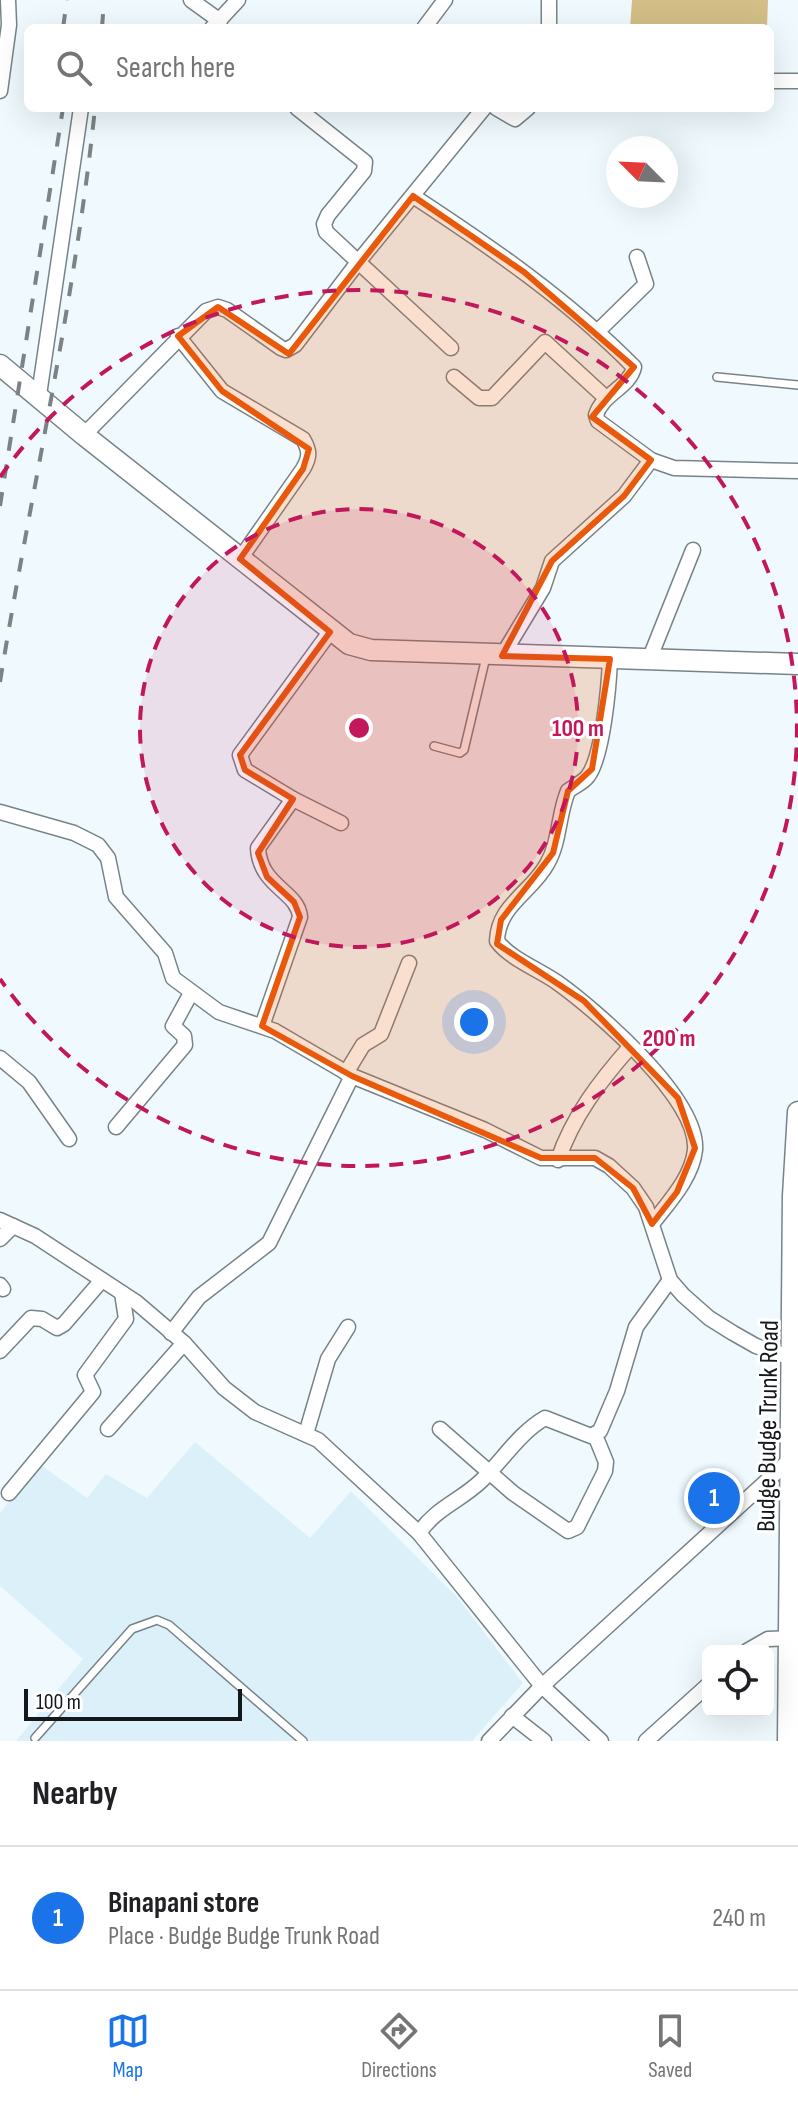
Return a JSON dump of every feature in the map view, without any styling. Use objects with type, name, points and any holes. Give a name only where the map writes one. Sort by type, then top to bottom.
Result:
[{"type":"street","points":[[0,91],[8,0]]},
{"type":"street","points":[[191,0],[216,24],[238,0]]},
{"type":"street","points":[[427,24],[445,0]]},
{"type":"street","points":[[549,0],[549,24]]},
{"type":"street","points":[[774,81],[798,81]]},
{"type":"street","points":[[39,395],[80,112]]},
{"type":"street","points":[[302,112],[365,162],[364,171],[324,224],[326,232],[451,348]]},
{"type":"street","points":[[84,435],[196,318],[218,307],[281,348],[291,349],[481,112]]},
{"type":"street","points":[[503,112],[515,119],[523,112]]},
{"type":"street","points":[[413,196],[524,272],[634,367],[630,376],[598,408],[598,421],[651,460],[688,470],[798,471]]},
{"type":"street","points":[[597,332],[646,284],[637,257]]},
{"type":"street","points":[[178,336],[222,391],[303,439],[309,449],[309,459],[303,469],[240,559]]},
{"type":"street","points":[[454,377],[479,398],[492,398],[545,342],[606,398]]},
{"type":"street","points":[[0,365],[330,632],[349,644],[371,650],[494,656],[798,664]]},
{"type":"street","points":[[494,656],[543,588],[552,561],[624,496],[651,460]]},
{"type":"street","points":[[649,660],[693,550]]},
{"type":"street","points":[[330,632],[240,755],[245,770],[341,823]]},
{"type":"street","points":[[610,659],[609,691],[592,769],[583,781],[568,791],[553,853],[536,881],[519,895],[501,920],[497,941],[584,1001],[678,1098],[688,1118],[695,1148],[677,1192],[652,1224]]},
{"type":"street","points":[[262,1026],[300,917],[294,902],[264,872],[258,848],[293,799]]},
{"type":"street","points":[[0,812],[74,833],[98,845],[108,858],[113,892],[165,953],[173,978],[219,1012],[262,1026],[349,1075],[485,1130],[541,1158],[595,1158],[609,1166],[633,1188],[652,1224],[670,1280],[709,1318],[756,1346],[796,1359]]},
{"type":"street","points":[[171,1333],[199,1297],[269,1243],[363,1045],[381,1034],[409,963]]},
{"type":"street","points":[[116,1127],[185,1045],[184,1036],[173,1026],[191,993]]},
{"type":"street","points":[[558,1160],[573,1123],[601,1081],[630,1047]]},
{"type":"street","points":[[0,1058],[29,1082],[69,1139]]},
{"type":"street","name":"Budge Budge Trunk Road","points":[[788,1741],[794,1638],[798,1112]]},
{"type":"street","points":[[0,1239],[7,1223],[102,1280],[184,1343],[238,1400],[274,1423],[318,1440],[419,1533],[542,1686],[601,1741]]},
{"type":"street","points":[[0,1351],[31,1318],[42,1319],[57,1328],[64,1324],[102,1280]]},
{"type":"street","points":[[595,1435],[607,1420],[636,1327],[670,1280]]},
{"type":"street","points":[[9,1493],[93,1392],[85,1373],[126,1319],[122,1293]]},
{"type":"street","points":[[306,1434],[328,1359],[348,1327]]},
{"type":"street","points":[[108,1429],[184,1343]]},
{"type":"street","points":[[419,1533],[440,1508],[476,1485],[489,1471],[545,1418],[595,1435],[606,1462],[605,1471],[573,1530],[557,1526],[489,1471],[440,1429]]},
{"type":"street","points":[[489,1741],[542,1686],[793,1456]]},
{"type":"street","points":[[758,1645],[768,1639],[794,1638]]},
{"type":"street","points":[[646,1741],[702,1690]]},
{"type":"street","points":[[512,1716],[544,1741]]},
{"type":"lane","points":[[717,377],[798,385]]},
{"type":"lane","points":[[434,746],[460,753],[464,750],[494,656]]},
{"type":"lane","points":[[35,1738],[132,1629],[157,1620],[169,1625],[303,1741]]},
{"type":"highlighted area","points":[[413,196],[524,272],[634,367],[592,417],[651,460],[624,496],[552,561],[502,656],[610,659],[592,769],[568,791],[553,853],[501,920],[497,944],[584,1001],[678,1098],[695,1148],[677,1192],[652,1224],[633,1188],[595,1158],[541,1158],[352,1076],[262,1026],[300,917],[294,902],[267,877],[258,853],[293,799],[245,770],[240,755],[330,632],[240,559],[303,469],[309,449],[222,391],[178,336],[218,307],[289,354]]},
{"type":"shaded area","points":[[632,0],[768,0],[767,24],[630,24]]},
{"type":"shaded area","points":[[195,1442],[310,1538],[351,1491],[457,1597],[523,1683],[472,1741],[16,1741],[83,1659],[0,1586],[0,1513],[38,1463],[87,1498],[106,1474],[147,1498]]},
{"type":"building","points":[[708,1481],[732,1493],[717,1513],[697,1503]]},
{"type":"railway","points":[[64,24],[67,0]]},
{"type":"railway","points":[[102,24],[104,0]]},
{"type":"railway","points":[[0,506],[62,112]]},
{"type":"railway","points":[[0,682],[76,252],[94,112]]},
{"type":"place","name":"Binapani store","points":[[714,1498]]}]
